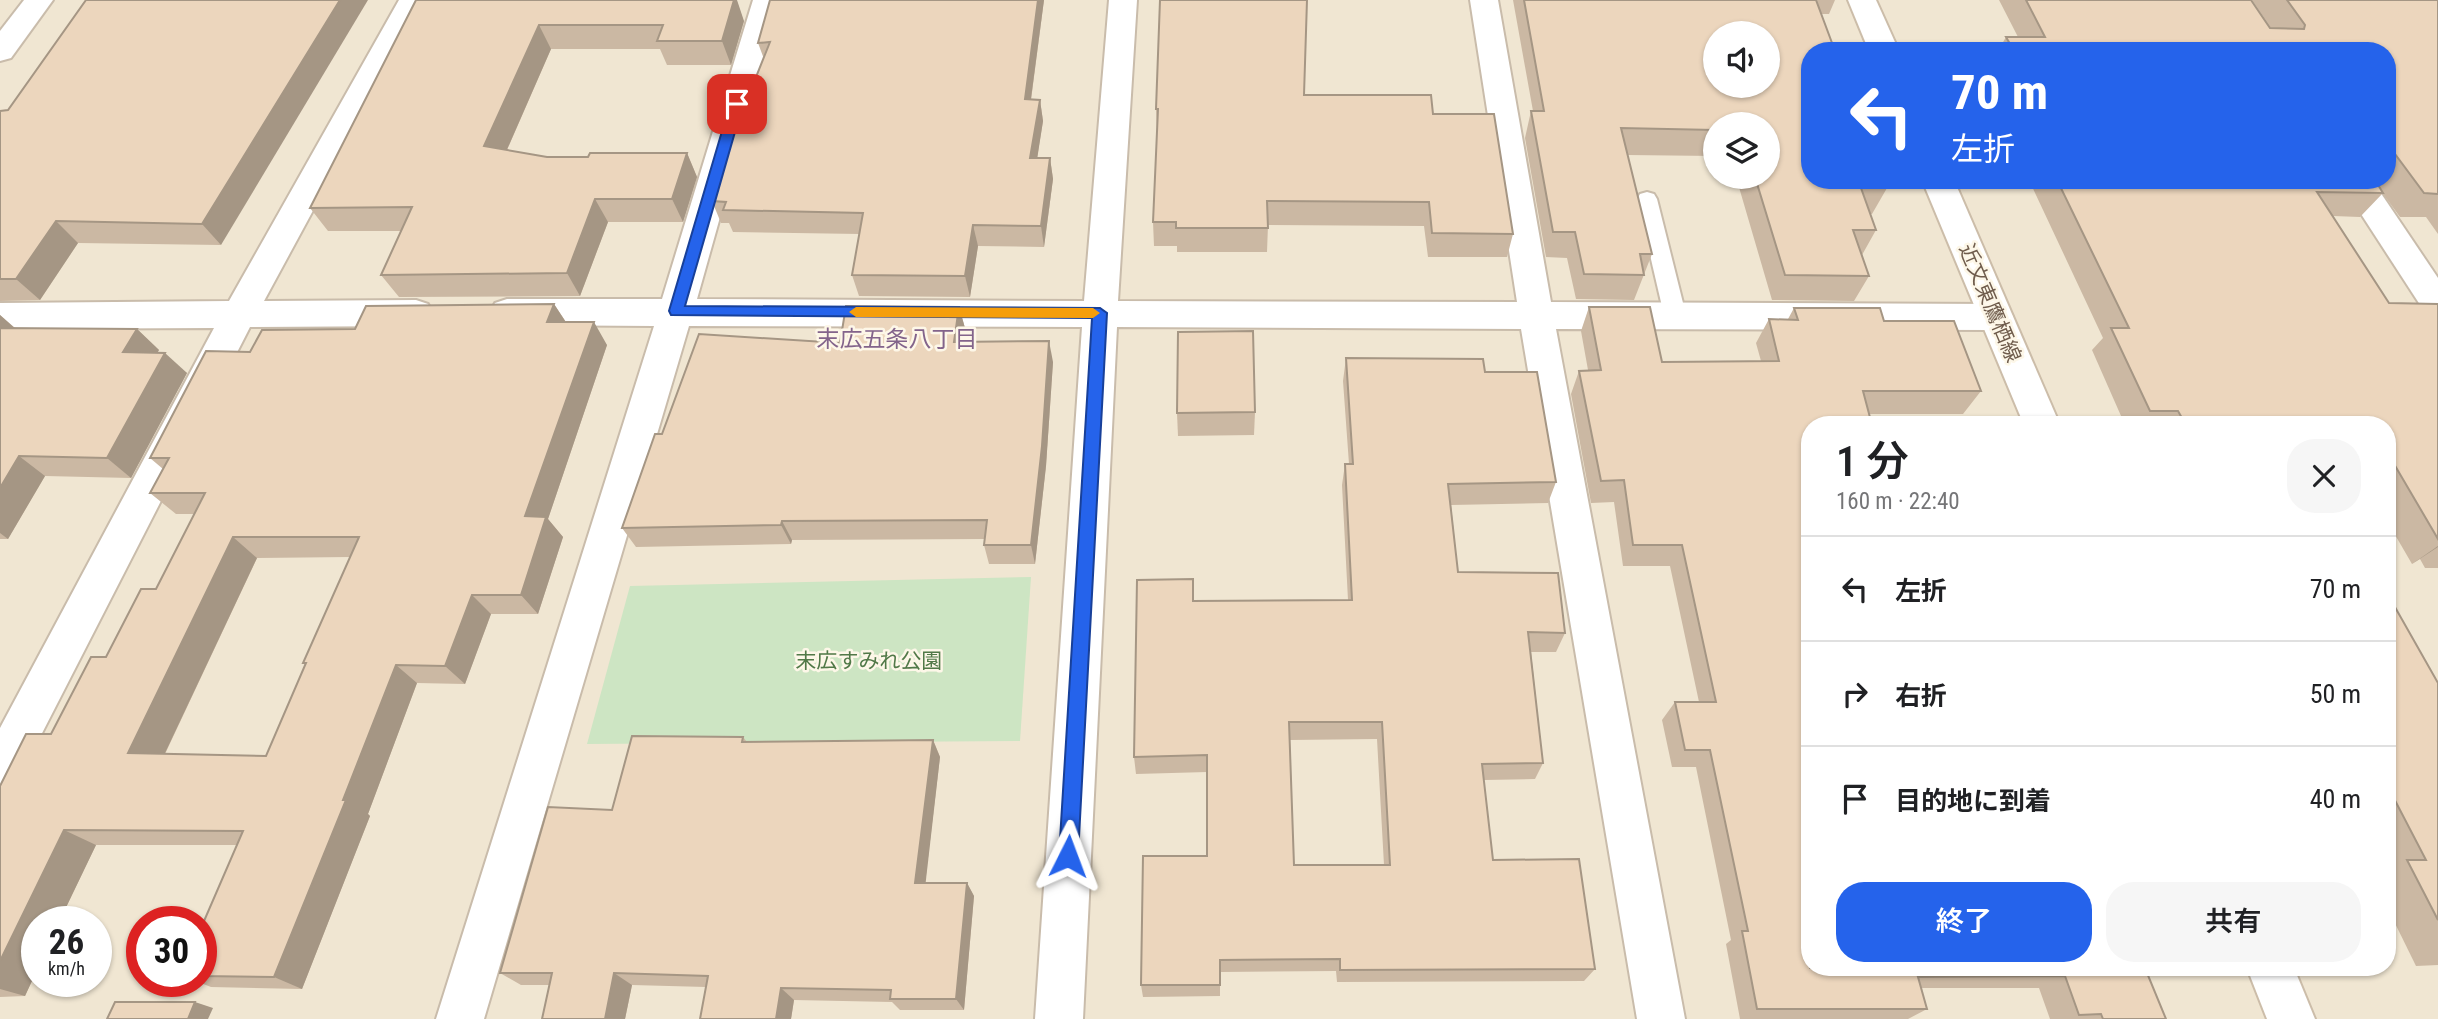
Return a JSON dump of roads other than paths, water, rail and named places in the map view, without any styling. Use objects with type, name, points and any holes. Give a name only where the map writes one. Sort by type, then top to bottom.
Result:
[{"type":"street","points":[[0,51],[39,0]]},
{"type":"street","points":[[0,771],[239,314],[413,0]]},
{"type":"street","points":[[460,1019],[676,311],[767,0]]},
{"type":"street","points":[[1059,1019],[1100,313],[1123,0]]},
{"type":"street","points":[[1484,0],[1535,315],[1661,1019]]},
{"type":"street","points":[[1862,0],[1880,42]]},
{"type":"street","name":"近文東鷹栖線","points":[[1942,189],[2038,416]]},
{"type":"street","points":[[2361,189],[2438,305]]},
{"type":"street","points":[[0,316],[676,311],[1996,317]]},
{"type":"street","points":[[2273,976],[2291,1019]]},
{"type":"lane","points":[[1647,199],[1675,315]]},
{"type":"district","name":"末広五条八丁目","points":[[897,339]]},
{"type":"park label","name":"末広すみれ公園","points":[[869,661]]}]
